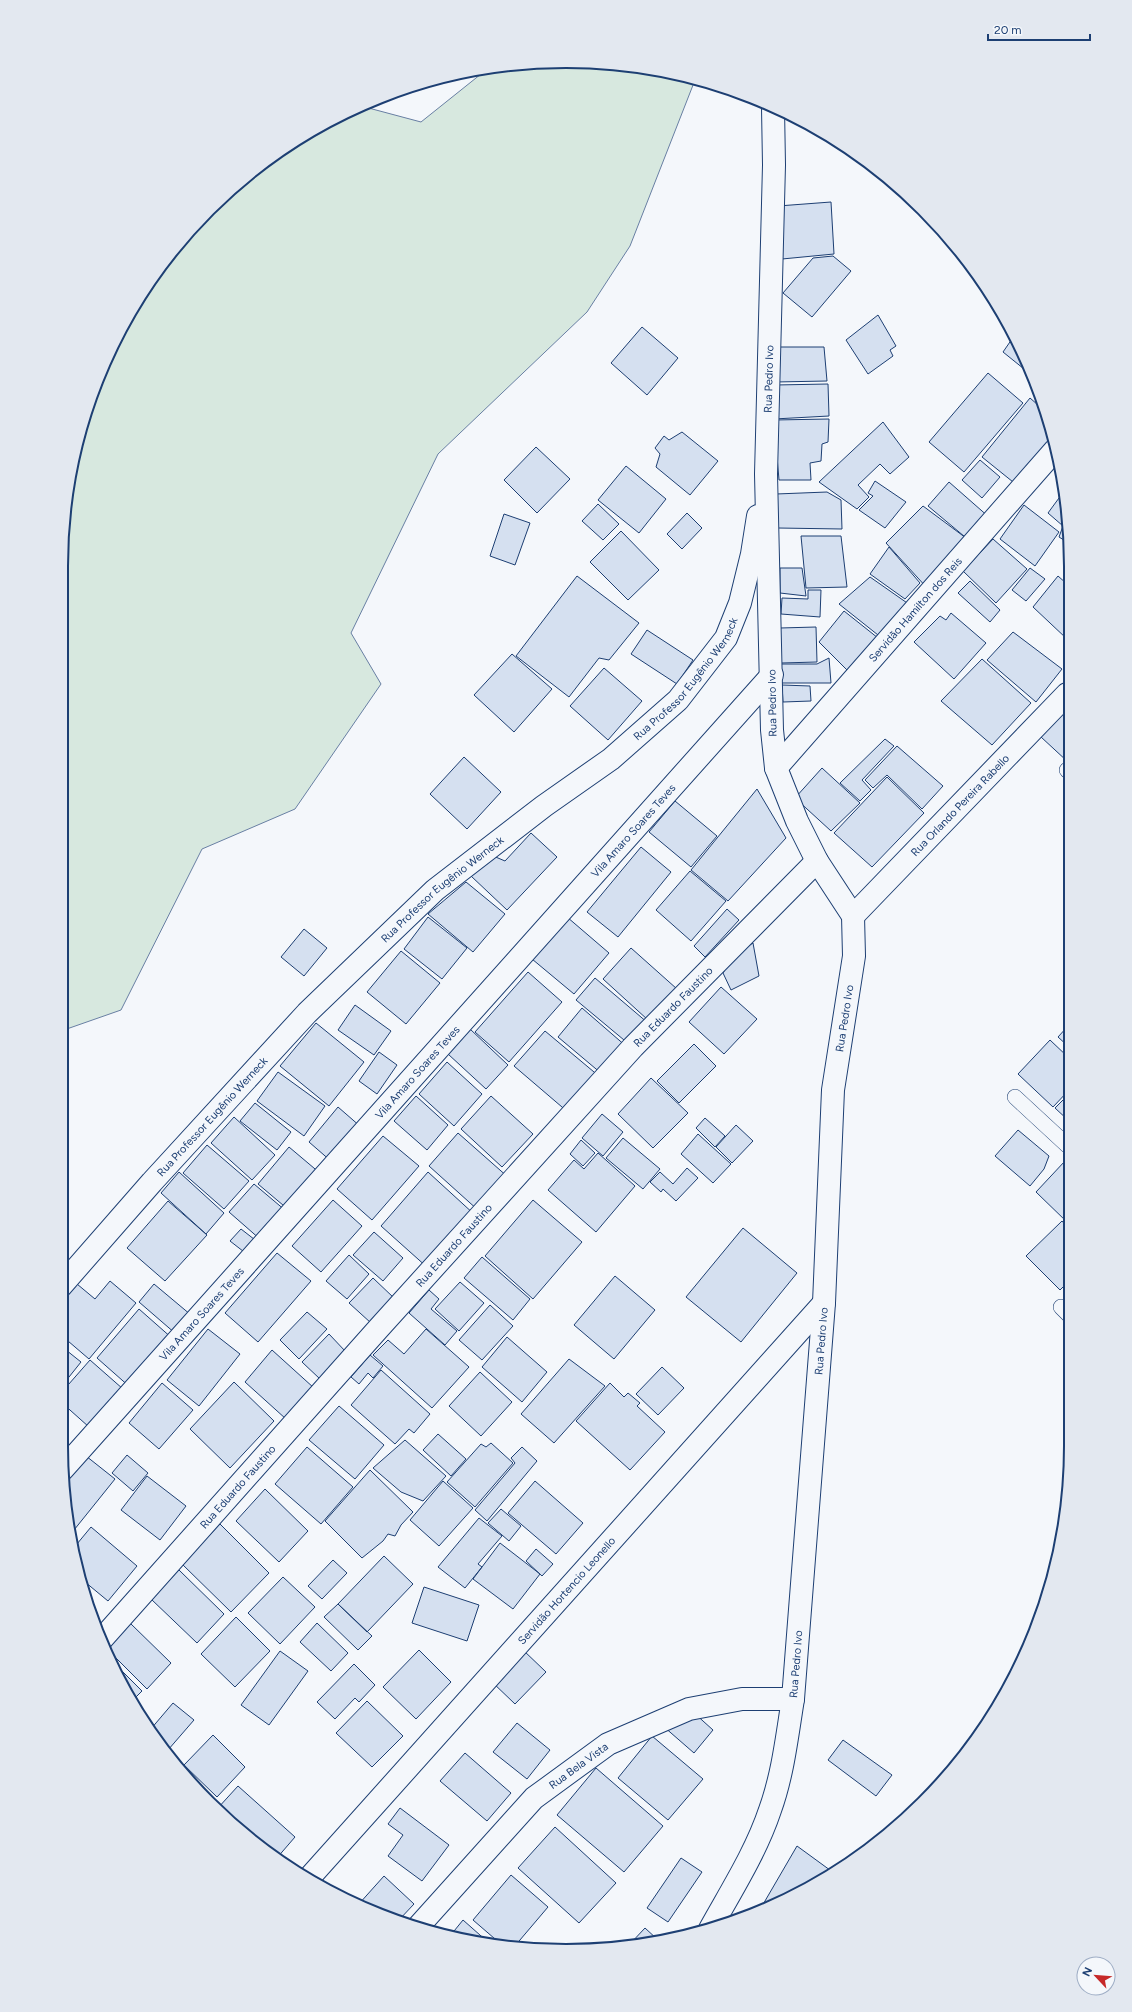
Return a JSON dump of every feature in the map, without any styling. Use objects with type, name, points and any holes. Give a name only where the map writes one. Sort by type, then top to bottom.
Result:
[{"type":"street","name":"Rua Pedro Ivo","points":[[714,1921],[748,1860],[770,1810],[784,1757],[793,1699],[824,1303],[833,1090],[854,956],[853,916],[817,861],[797,821],[776,768],[772,730],[772,675],[766,474],[774,165],[773,113]]},
{"type":"street","name":"Servidão Hamilton dos Reis","points":[[776,768],[1051,455]]},
{"type":"street","name":"Rua Professor Eugênio Werneck","points":[[68,1278],[152,1182],[307,1013],[435,890],[544,806],[611,759],[678,700],[726,638],[740,603],[752,554],[766,474]]},
{"type":"street","name":"Vila Amaro Soares Teves","points":[[69,1463],[772,675]]},
{"type":"street","name":"Rua Orlando Pereira Rabello","points":[[853,916],[1064,697]]},
{"type":"street","name":"Rua Eduardo Faustino","points":[[105,1635],[378,1329],[633,1047],[817,861]]},
{"type":"street","name":"Servidão Hortencio Leonello","points":[[312,1874],[824,1303]]},
{"type":"street","name":"Rua Bela Vista","points":[[422,1923],[534,1798],[608,1744],[689,1709],[742,1699],[793,1699]]},
{"type":"lane","points":[[1015,1096],[1064,1142]]},
{"type":"shaded area","points":[[533,69],[599,69],[631,72],[693,85],[630,246],[587,312],[438,454],[351,633],[381,684],[295,809],[202,849],[121,1010],[68,1029],[69,533],[72,501],[85,437],[94,406],[106,375],[119,346],[135,317],[152,289],[171,263],[214,214],[263,171],[289,152],[317,135],[346,119],[370,108],[421,122],[478,76],[501,72]]},
{"type":"building","points":[[831,202],[834,254],[782,259],[778,206]]},
{"type":"building","points":[[833,256],[851,271],[812,317],[783,293],[813,258]]},
{"type":"building","points":[[878,315],[896,346],[890,350],[893,356],[868,374],[846,340]]},
{"type":"building","points":[[642,327],[678,358],[647,395],[611,363]]},
{"type":"building","points":[[1010,341],[1023,368],[1003,352]]},
{"type":"building","points":[[773,347],[824,347],[827,381],[775,382]]},
{"type":"building","points":[[988,373],[1023,403],[964,472],[929,442]]},
{"type":"building","points":[[828,384],[829,416],[774,419],[775,385]]},
{"type":"building","points":[[1030,398],[1037,404],[1049,448],[1018,486],[982,457]]},
{"type":"building","points":[[829,419],[828,442],[822,444],[821,461],[810,463],[811,480],[779,480],[774,420]]},
{"type":"building","points":[[883,422],[909,457],[890,474],[880,464],[858,485],[869,497],[857,509],[819,482]]},
{"type":"building","points":[[682,432],[718,461],[690,495],[656,467],[660,454],[655,448],[664,436],[669,440]]},
{"type":"building","points":[[536,447],[570,479],[537,513],[504,480]]},
{"type":"building","points":[[980,460],[1000,477],[982,498],[962,480]]},
{"type":"building","points":[[626,466],[666,499],[639,533],[598,500]]},
{"type":"building","points":[[875,481],[906,502],[885,528],[859,510],[873,496],[868,493]]},
{"type":"building","points":[[949,482],[990,518],[971,542],[928,506]]},
{"type":"building","points":[[827,492],[841,500],[842,529],[778,528],[776,494]]},
{"type":"building","points":[[1060,498],[1062,525],[1048,513]]},
{"type":"building","points":[[598,504],[619,524],[603,540],[582,521]]},
{"type":"building","points":[[1024,505],[1059,532],[1035,566],[1000,539]]},
{"type":"building","points":[[923,506],[970,541],[928,589],[886,543]]},
{"type":"building","points":[[687,513],[702,528],[682,549],[667,534]]},
{"type":"building","points":[[504,514],[530,523],[515,565],[490,556]]},
{"type":"building","points":[[1062,527],[1063,540],[1059,537]]},
{"type":"building","points":[[621,531],[659,570],[628,600],[590,562]]},
{"type":"building","points":[[801,536],[841,536],[847,587],[806,588]]},
{"type":"building","points":[[993,539],[1027,569],[996,603],[963,571]]},
{"type":"building","points":[[889,547],[920,583],[905,599],[870,574]]},
{"type":"building","points":[[780,568],[802,568],[806,596],[780,593]]},
{"type":"building","points":[[1030,568],[1045,579],[1026,601],[1012,590]]},
{"type":"building","points":[[577,576],[639,623],[609,660],[599,658],[569,697],[516,656]]},
{"type":"building","points":[[1058,576],[1064,581],[1064,636],[1033,607]]},
{"type":"building","points":[[870,577],[910,605],[878,635],[839,604]]},
{"type":"building","points":[[970,581],[1000,610],[990,622],[958,593]]},
{"type":"building","points":[[808,590],[821,590],[820,617],[781,614],[782,598],[808,599]]},
{"type":"building","points":[[844,611],[878,638],[847,670],[819,642]]},
{"type":"building","points":[[951,613],[986,643],[954,679],[914,642],[940,616],[946,620]]},
{"type":"building","points":[[816,627],[817,662],[781,663],[780,628]]},
{"type":"building","points":[[647,630],[693,660],[677,684],[631,654]]},
{"type":"building","points":[[1013,632],[1062,669],[1036,702],[987,660]]},
{"type":"building","points":[[512,654],[552,689],[514,732],[474,695]]},
{"type":"building","points":[[829,658],[831,683],[781,683],[780,664],[817,664]]},
{"type":"building","points":[[982,659],[1031,703],[992,745],[941,701]]},
{"type":"building","points":[[604,668],[642,701],[608,740],[570,706]]},
{"type":"building","points":[[782,685],[810,686],[811,701],[783,702]]},
{"type":"building","points":[[1064,712],[1064,758],[1041,737]]},
{"type":"building","points":[[885,739],[894,746],[862,780],[871,790],[860,801],[840,783]]},
{"type":"building","points":[[897,746],[943,786],[922,809],[887,775],[873,788],[865,780]]},
{"type":"building","points":[[464,757],[501,792],[467,829],[430,794]]},
{"type":"building","points":[[822,768],[860,803],[831,831],[795,798]]},
{"type":"building","points":[[887,777],[924,813],[872,867],[834,833]]},
{"type":"building","points":[[757,789],[786,838],[728,901],[691,870]]},
{"type":"building","points":[[675,801],[717,836],[691,867],[649,832]]},
{"type":"building","points":[[531,833],[557,857],[507,910],[471,876],[491,855],[505,861]]},
{"type":"building","points":[[641,847],[671,872],[618,937],[587,912]]},
{"type":"building","points":[[690,871],[726,901],[691,941],[656,910]]},
{"type":"building","points":[[466,882],[505,914],[473,952],[428,914]]},
{"type":"building","points":[[727,909],[739,920],[705,957],[694,946]]},
{"type":"building","points":[[428,917],[467,948],[442,979],[404,949]]},
{"type":"building","points":[[567,917],[609,953],[574,994],[532,959]]},
{"type":"building","points":[[304,929],[327,948],[304,976],[281,957]]},
{"type":"building","points":[[753,943],[759,976],[731,990],[723,973],[733,956]]},
{"type":"building","points":[[631,948],[677,989],[648,1020],[603,979]]},
{"type":"building","points":[[401,951],[440,983],[406,1024],[367,992]]},
{"type":"building","points":[[528,972],[562,1002],[509,1062],[475,1032]]},
{"type":"building","points":[[595,978],[648,1023],[630,1045],[576,1000]]},
{"type":"building","points":[[721,987],[757,1019],[724,1054],[689,1022]]},
{"type":"building","points":[[355,1005],[391,1031],[374,1055],[338,1030]]},
{"type":"building","points":[[582,1008],[627,1047],[602,1074],[558,1037]]},
{"type":"building","points":[[316,1023],[364,1062],[329,1106],[280,1066]]},
{"type":"building","points":[[470,1029],[508,1065],[486,1089],[448,1054]]},
{"type":"building","points":[[1064,1030],[1064,1042],[1058,1037]]},
{"type":"building","points":[[545,1031],[600,1077],[569,1113],[514,1066]]},
{"type":"building","points":[[1050,1040],[1064,1053],[1064,1095],[1053,1107],[1018,1074]]},
{"type":"building","points":[[694,1044],[716,1066],[679,1103],[657,1081]]},
{"type":"building","points":[[379,1052],[397,1065],[377,1094],[359,1081]]},
{"type":"building","points":[[447,1062],[482,1094],[454,1126],[419,1094]]},
{"type":"building","points":[[278,1072],[325,1106],[304,1136],[257,1101]]},
{"type":"building","points":[[651,1078],[688,1113],[653,1148],[618,1114]]},
{"type":"building","points":[[416,1096],[448,1125],[427,1150],[394,1121]]},
{"type":"building","points":[[491,1096],[533,1134],[502,1167],[461,1129]]},
{"type":"building","points":[[1064,1099],[1064,1116],[1055,1108]]},
{"type":"building","points":[[255,1103],[291,1132],[277,1150],[240,1121]]},
{"type":"building","points":[[338,1107],[361,1127],[332,1162],[309,1142]]},
{"type":"building","points":[[602,1114],[623,1132],[603,1156],[582,1138]]},
{"type":"building","points":[[234,1117],[275,1155],[252,1180],[211,1143]]},
{"type":"building","points":[[705,1118],[725,1136],[715,1147],[696,1128]]},
{"type":"building","points":[[736,1125],[753,1141],[732,1163],[716,1147]]},
{"type":"building","points":[[1018,1130],[1049,1156],[1044,1169],[1030,1186],[995,1156]]},
{"type":"building","points":[[458,1133],[509,1178],[479,1211],[429,1166]]},
{"type":"building","points":[[698,1134],[731,1164],[713,1183],[681,1154]]},
{"type":"building","points":[[383,1136],[419,1166],[372,1220],[337,1189]]},
{"type":"building","points":[[623,1138],[660,1169],[643,1189],[606,1158]]},
{"type":"building","points":[[581,1140],[595,1153],[583,1166],[570,1154]]},
{"type":"building","points":[[207,1145],[249,1181],[224,1209],[183,1173]]},
{"type":"building","points":[[289,1147],[321,1174],[290,1211],[258,1184]]},
{"type":"building","points":[[598,1153],[635,1186],[596,1232],[548,1190],[574,1160],[584,1169]]},
{"type":"building","points":[[1064,1162],[1064,1219],[1036,1192]]},
{"type":"building","points":[[687,1168],[698,1178],[676,1201],[663,1189],[661,1192],[650,1182],[660,1172],[673,1184]]},
{"type":"building","points":[[179,1172],[224,1213],[206,1234],[161,1193]]},
{"type":"building","points":[[428,1172],[475,1215],[428,1268],[381,1226]]},
{"type":"building","points":[[254,1184],[286,1211],[261,1240],[229,1212]]},
{"type":"building","points":[[333,1200],[362,1226],[321,1272],[292,1246]]},
{"type":"building","points":[[533,1200],[582,1242],[533,1299],[485,1256]]},
{"type":"building","points":[[168,1201],[207,1235],[165,1281],[127,1248]]},
{"type":"building","points":[[1062,1221],[1064,1223],[1064,1286],[1060,1290],[1026,1256]]},
{"type":"building","points":[[743,1228],[797,1273],[741,1342],[686,1297]]},
{"type":"building","points":[[241,1229],[259,1243],[248,1255],[230,1241]]},
{"type":"building","points":[[374,1232],[403,1258],[383,1281],[353,1255]]},
{"type":"building","points":[[277,1253],[311,1281],[258,1342],[225,1313]]},
{"type":"building","points":[[349,1255],[369,1274],[347,1299],[326,1281]]},
{"type":"building","points":[[482,1257],[530,1299],[513,1320],[464,1278]]},
{"type":"building","points":[[615,1276],[655,1310],[614,1359],[574,1325]]},
{"type":"building","points":[[373,1278],[394,1298],[371,1323],[349,1303]]},
{"type":"building","points":[[110,1281],[136,1303],[89,1359],[68,1341],[68,1295],[77,1284],[95,1299]]},
{"type":"building","points":[[460,1282],[484,1303],[459,1331],[435,1309]]},
{"type":"building","points":[[154,1284],[191,1315],[176,1334],[139,1302]]},
{"type":"building","points":[[429,1290],[439,1299],[431,1309],[457,1331],[445,1345],[409,1313]]},
{"type":"building","points":[[490,1305],[513,1326],[482,1360],[459,1340]]},
{"type":"building","points":[[139,1309],[173,1339],[131,1388],[97,1358]]},
{"type":"building","points":[[307,1312],[327,1329],[299,1359],[280,1340]]},
{"type":"building","points":[[208,1329],[240,1354],[199,1406],[167,1380]]},
{"type":"building","points":[[426,1329],[469,1367],[432,1408],[373,1355],[388,1340],[404,1354]]},
{"type":"building","points":[[329,1334],[346,1352],[320,1379],[302,1362]]},
{"type":"building","points":[[507,1337],[547,1372],[522,1402],[482,1367]]},
{"type":"building","points":[[272,1350],[314,1388],[286,1419],[245,1382]]},
{"type":"building","points":[[68,1352],[81,1362],[68,1378]]},
{"type":"building","points":[[370,1355],[383,1366],[373,1378],[368,1373],[359,1384],[351,1377]]},
{"type":"building","points":[[569,1359],[605,1386],[554,1443],[521,1414]]},
{"type":"building","points":[[90,1360],[123,1389],[89,1427],[68,1408],[68,1385]]},
{"type":"building","points":[[662,1367],[684,1388],[658,1415],[636,1394]]},
{"type":"building","points":[[381,1370],[430,1414],[414,1433],[409,1429],[395,1444],[351,1405]]},
{"type":"building","points":[[480,1372],[512,1402],[481,1436],[449,1406]]},
{"type":"building","points":[[234,1382],[274,1421],[230,1468],[190,1429]]},
{"type":"building","points":[[162,1383],[193,1410],[159,1449],[129,1423]]},
{"type":"building","points":[[610,1383],[624,1397],[628,1393],[640,1403],[637,1406],[665,1432],[630,1470],[576,1421]]},
{"type":"building","points":[[339,1406],[384,1445],[355,1479],[309,1440]]},
{"type":"building","points":[[438,1434],[466,1459],[451,1476],[423,1450]]},
{"type":"building","points":[[405,1440],[446,1476],[423,1501],[401,1492],[373,1468]]},
{"type":"building","points":[[491,1443],[513,1463],[475,1507],[447,1482],[481,1444],[486,1447]]},
{"type":"building","points":[[307,1447],[353,1487],[321,1524],[275,1484]]},
{"type":"building","points":[[522,1447],[537,1461],[487,1521],[475,1510],[515,1463],[511,1458]]},
{"type":"building","points":[[127,1455],[148,1473],[133,1491],[112,1473]]},
{"type":"building","points":[[86,1456],[115,1479],[75,1528],[72,1511],[69,1477]]},
{"type":"building","points":[[370,1470],[413,1512],[401,1525],[395,1536],[388,1534],[383,1541],[362,1558],[325,1521]]},
{"type":"building","points":[[147,1476],[186,1506],[160,1540],[121,1510]]},
{"type":"building","points":[[443,1481],[473,1508],[439,1546],[410,1520]]},
{"type":"building","points":[[535,1481],[583,1523],[556,1554],[508,1513]]},
{"type":"building","points":[[265,1489],[308,1531],[279,1562],[236,1521]]},
{"type":"building","points":[[501,1509],[521,1526],[509,1541],[488,1523]]},
{"type":"building","points":[[479,1518],[502,1536],[478,1564],[482,1567],[465,1588],[438,1567]]},
{"type":"building","points":[[220,1524],[269,1573],[231,1612],[182,1564]]},
{"type":"building","points":[[91,1527],[137,1566],[108,1601],[88,1584],[78,1543]]},
{"type":"building","points":[[500,1543],[540,1574],[513,1609],[473,1579]]},
{"type":"building","points":[[536,1549],[553,1564],[542,1576],[526,1561]]},
{"type":"building","points":[[384,1556],[413,1584],[367,1632],[338,1604]]},
{"type":"building","points":[[333,1560],[347,1573],[322,1599],[308,1586]]},
{"type":"building","points":[[179,1570],[224,1614],[197,1643],[151,1599]]},
{"type":"building","points":[[283,1577],[315,1607],[280,1644],[248,1613]]},
{"type":"building","points":[[424,1587],[479,1605],[467,1641],[412,1623]]},
{"type":"building","points":[[338,1604],[372,1636],[358,1650],[324,1617]]},
{"type":"building","points":[[236,1617],[270,1651],[235,1687],[201,1654]]},
{"type":"building","points":[[130,1623],[171,1663],[147,1689],[115,1657],[109,1644]]},
{"type":"building","points":[[317,1623],[348,1653],[331,1671],[300,1642]]},
{"type":"building","points":[[522,1649],[546,1672],[515,1704],[491,1681]]},
{"type":"building","points":[[419,1650],[451,1682],[416,1719],[383,1687]]},
{"type":"building","points":[[280,1651],[308,1671],[269,1725],[241,1705]]},
{"type":"building","points":[[354,1664],[375,1685],[359,1702],[355,1698],[335,1719],[317,1702]]},
{"type":"building","points":[[121,1670],[142,1691],[136,1697]]},
{"type":"building","points":[[367,1701],[403,1736],[372,1767],[336,1733]]},
{"type":"building","points":[[173,1703],[194,1720],[170,1748],[154,1726]]},
{"type":"building","points":[[693,1712],[713,1730],[694,1753],[663,1726]]},
{"type":"building","points":[[517,1723],[550,1750],[527,1779],[493,1752]]},
{"type":"building","points":[[213,1735],[245,1767],[217,1797],[184,1765]]},
{"type":"building","points":[[652,1736],[703,1779],[668,1820],[618,1778]]},
{"type":"building","points":[[843,1740],[892,1775],[876,1796],[828,1760]]},
{"type":"building","points":[[465,1753],[511,1793],[487,1821],[440,1781]]},
{"type":"building","points":[[596,1768],[663,1826],[624,1872],[557,1815]]},
{"type":"building","points":[[238,1786],[295,1837],[281,1854],[263,1841],[221,1805]]},
{"type":"building","points":[[400,1808],[449,1845],[422,1881],[388,1856],[403,1835],[388,1824]]},
{"type":"building","points":[[555,1827],[616,1883],[579,1923],[518,1868]]},
{"type":"building","points":[[797,1846],[828,1869],[786,1893],[764,1903]]},
{"type":"building","points":[[681,1858],[702,1872],[668,1922],[647,1908]]},
{"type":"building","points":[[511,1875],[548,1907],[519,1942],[495,1939],[473,1920]]},
{"type":"building","points":[[384,1876],[414,1904],[402,1917],[362,1900]]},
{"type":"building","points":[[463,1920],[481,1936],[469,1934],[454,1931]]},
{"type":"building","points":[[645,1928],[653,1936],[634,1939]]}]
